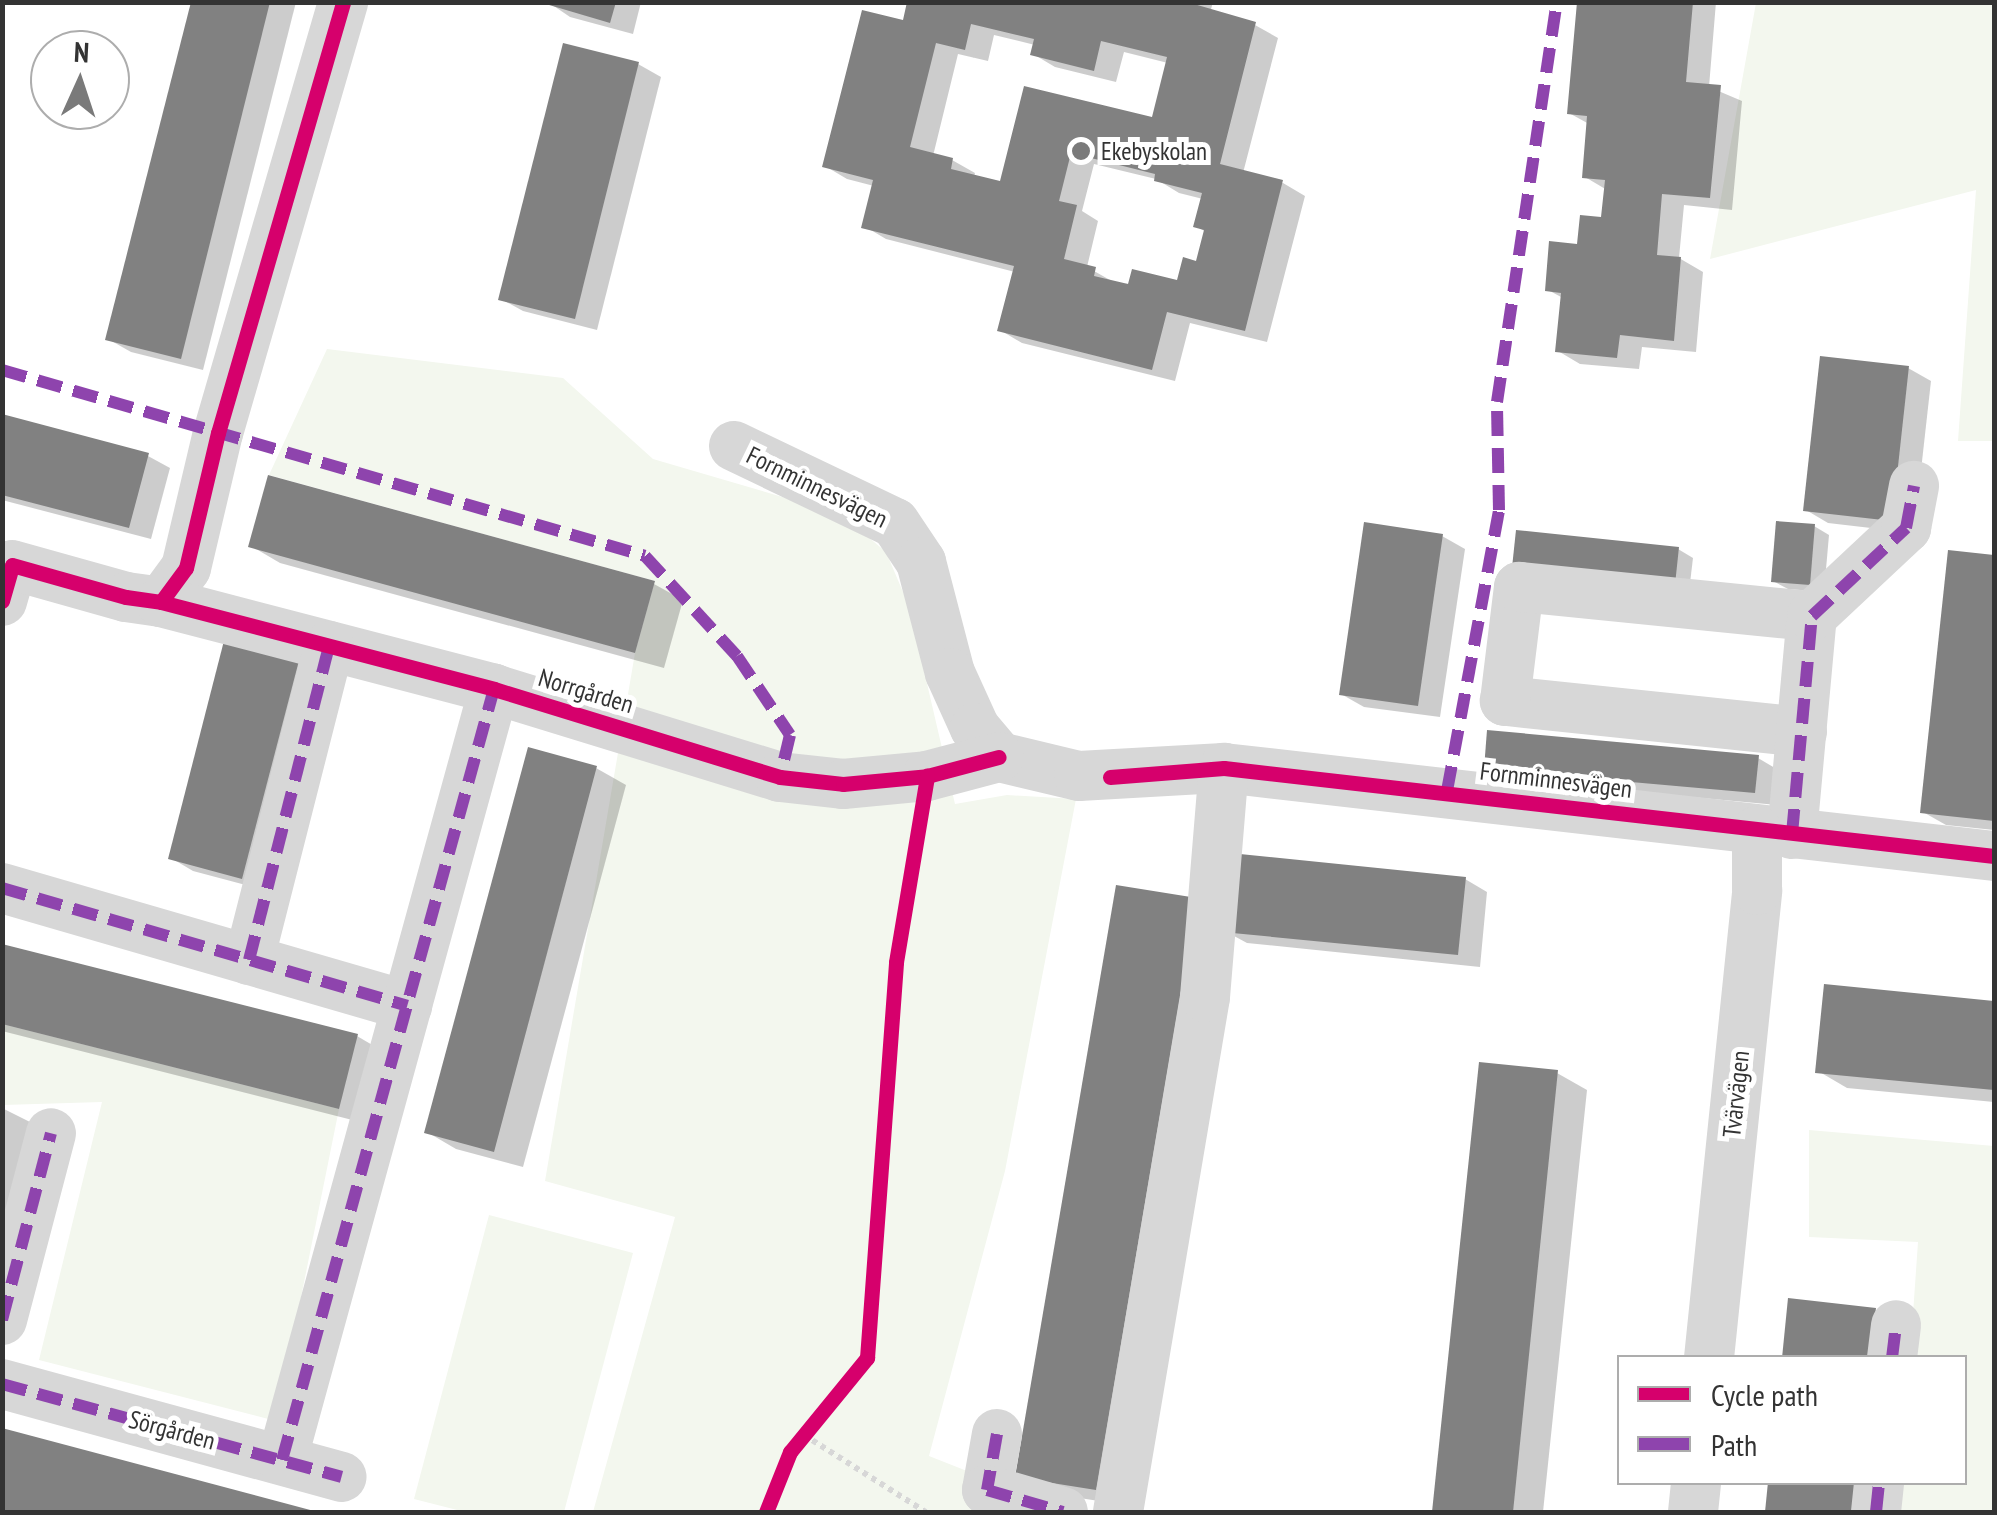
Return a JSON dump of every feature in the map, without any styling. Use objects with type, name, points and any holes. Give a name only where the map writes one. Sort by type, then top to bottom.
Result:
[{"type":"street","points":[[161,602],[186,568],[218,433],[343,2]]},
{"type":"street","name":"Fornminnesvägen","points":[[734,446],[895,523],[921,562],[950,673],[975,728],[999,758],[1080,776],[1224,768],[1994,856]]},
{"type":"street","points":[[1802,732],[1505,701],[1519,587],[1812,616],[1906,528],[1914,486]]},
{"type":"street","name":"Norrgården","points":[[6,576],[161,602],[494,689],[780,777],[843,784],[927,776],[999,758]]},
{"type":"street","name":"Tvärvägen","points":[[1708,1355],[1756,890],[1802,732],[1812,616]]},
{"type":"street","points":[[249,960],[329,646]]},
{"type":"street","points":[[282,1460],[494,689]]},
{"type":"street","points":[[1118,1512],[1205,998],[1224,768]]},
{"type":"street","points":[[2,888],[407,1006]]},
{"type":"street","points":[[2,1320],[51,1133]]},
{"type":"street","name":"Sörgården","points":[[2,1384],[342,1477]]},
{"type":"street","points":[[997,1434],[987,1490],[1063,1512]]},
{"type":"street","points":[[1692,1512],[1696,1485]]},
{"type":"street","points":[[1876,1512],[1879,1485]]},
{"type":"path","points":[[790,1452],[816,1419]]},
{"type":"path","points":[[804,1435],[926,1512]]},
{"type":"shaded area","points":[[1756,3],[1994,3],[1994,441],[1958,441],[1976,190],[1710,259]]},
{"type":"shaded area","points":[[327,349],[563,378],[653,459],[810,505],[849,521],[886,552],[909,606],[955,804],[1007,795],[1076,799],[1005,1171],[929,1456],[967,1471],[992,1512],[593,1512],[675,1217],[545,1181],[635,653],[655,581],[269,475]]},
{"type":"shaded area","points":[[2,1024],[339,1109],[276,1421],[39,1360],[102,1102],[3,1105]]},
{"type":"shaded area","points":[[1809,1130],[1994,1146],[1994,1512],[1899,1512],[1901,1485],[1967,1485],[1967,1355],[1910,1355],[1918,1242],[1809,1237]]},
{"type":"shaded area","points":[[489,1215],[633,1253],[564,1512],[465,1512],[414,1499]]},
{"type":"building","points":[[191,2],[270,2],[181,359],[105,340]]},
{"type":"building","points":[[539,2],[616,2],[610,23]]},
{"type":"building","name":"Ekebyskolan","points":[[907,2],[1187,2],[1256,22],[1220,164],[1283,180],[1245,331],[1167,312],[1152,370],[997,331],[1014,266],[861,228],[873,180],[822,167],[862,10],[903,20]],"holes":[[[971,24],[1034,39],[1030,55],[1094,71],[1101,41],[1167,57],[1152,117],[1024,86],[1000,181],[951,169],[953,158],[910,147],[936,43],[965,50]],[[1071,153],[1155,174],[1154,181],[1202,193],[1193,227],[1204,230],[1196,261],[1183,257],[1177,280],[1132,269],[1128,284],[1094,276],[1096,267],[1064,259],[1077,205],[1059,201]]]},
{"type":"building","points":[[1577,2],[1693,2],[1686,82],[1721,85],[1710,198],[1662,194],[1657,255],[1681,257],[1674,341],[1620,335],[1617,358],[1555,352],[1561,293],[1545,291],[1549,241],[1577,244],[1580,215],[1601,217],[1605,180],[1582,178],[1587,116],[1567,114]]},
{"type":"building","points":[[563,43],[639,62],[575,319],[498,300]]},
{"type":"building","points":[[1820,356],[1909,366],[1892,521],[1803,511]]},
{"type":"building","points":[[2,414],[149,453],[129,528],[2,495]]},
{"type":"building","points":[[268,475],[655,581],[635,653],[248,547]]},
{"type":"building","points":[[1776,521],[1815,524],[1810,585],[1771,582]]},
{"type":"building","points":[[1364,522],[1443,534],[1418,706],[1339,695]]},
{"type":"building","points":[[1516,530],[1679,547],[1674,594],[1511,577]]},
{"type":"building","points":[[1948,550],[1994,555],[1994,821],[1920,813]]},
{"type":"building","points":[[227,629],[302,649],[242,879],[168,859]]},
{"type":"building","points":[[1487,730],[1759,755],[1755,793],[1484,769]]},
{"type":"building","points":[[528,747],[597,766],[494,1152],[424,1133]]},
{"type":"building","points":[[1230,853],[1466,877],[1458,955],[1222,932]]},
{"type":"building","points":[[1116,885],[1197,898],[1096,1490],[1015,1477]]},
{"type":"building","points":[[2,944],[358,1034],[339,1109],[2,1024]]},
{"type":"building","points":[[1824,984],[1994,1001],[1994,1090],[1815,1073]]},
{"type":"building","points":[[1479,1062],[1558,1070],[1513,1512],[1432,1512]]},
{"type":"building","points":[[1788,1298],[1876,1308],[1870,1355],[1782,1355]]},
{"type":"building","points":[[2,1428],[314,1511],[314,1512],[2,1512]]},
{"type":"building","points":[[1768,1485],[1857,1485],[1854,1512],[1765,1512]]},
{"type":"marked path","points":[[1447,791],[1499,510],[1497,402],[1557,2]]},
{"type":"marked path","points":[[2,370],[645,556],[737,656],[790,735],[780,777]]},
{"type":"marked path","points":[[1792,834],[1812,616],[1906,528],[1914,486]]},
{"type":"marked path","points":[[249,960],[329,646]]},
{"type":"marked path","points":[[282,1460],[494,689]]},
{"type":"marked path","points":[[2,888],[407,1006]]},
{"type":"marked path","points":[[2,1320],[51,1133]]},
{"type":"marked path","points":[[1892,1355],[1896,1325]]},
{"type":"marked path","points":[[2,1384],[342,1477]]},
{"type":"marked path","points":[[997,1434],[987,1490],[1063,1512]]},
{"type":"marked path","points":[[1876,1512],[1879,1485]]},
{"type":"cycle path","points":[[2,601],[12,565],[126,597],[161,602],[186,568],[218,433],[343,2]]},
{"type":"cycle path","points":[[161,602],[494,689],[780,777],[843,784],[927,776],[999,757]]},
{"type":"cycle path","points":[[1110,777],[1224,768],[1994,856]]},
{"type":"cycle path","points":[[766,1512],[790,1452],[867,1358],[896,962],[927,776]]},
{"type":"place","name":"Ekebyskolan","points":[[1081,151]]}]
